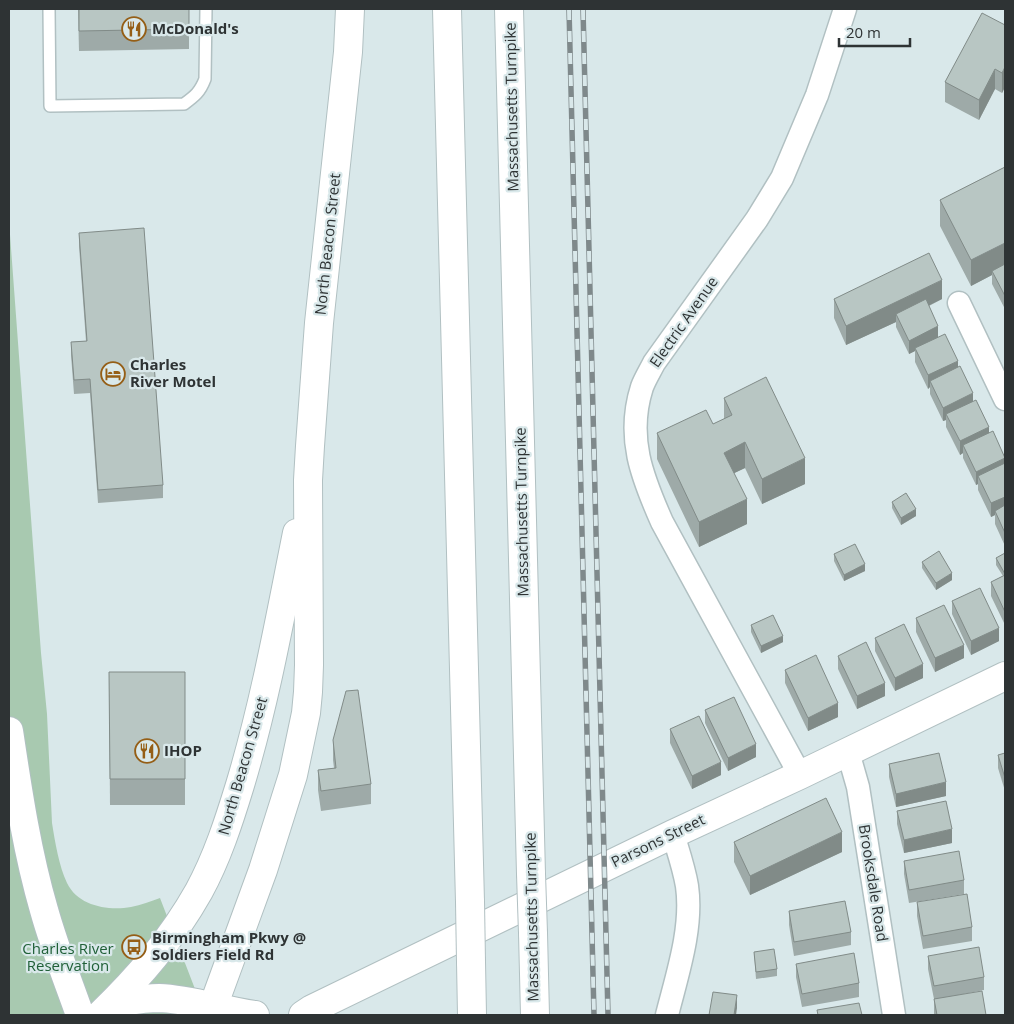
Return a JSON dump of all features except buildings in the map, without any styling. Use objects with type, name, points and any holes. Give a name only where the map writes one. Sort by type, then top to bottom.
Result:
[{"type":"main road","name":"North Beacon Street","points":[[212,1011],[274,838],[293,775],[308,692],[308,480],[316,363],[347,61],[350,9]]},
{"type":"main road","points":[[447,9],[472,1015]]},
{"type":"main road","name":"Massachusetts Turnpike","points":[[509,9],[535,1015]]},
{"type":"main road","name":"North Beacon Street","points":[[106,1009],[146,967],[176,929],[200,890],[225,830],[249,757],[266,688],[308,480]]},
{"type":"main road","name":"Parsons Street","points":[[301,1013],[1005,676]]},
{"type":"main road","points":[[9,731],[24,827],[33,868],[44,911],[80,1015]]},
{"type":"main road","points":[[106,1009],[140,999],[158,998],[190,1002],[212,1011],[255,1015]]},
{"type":"street","name":"Electric Avenue","points":[[800,775],[692,562],[662,522],[647,488],[639,462],[635,436],[637,410],[642,387],[654,363],[757,219],[782,178],[817,95],[845,9]]},
{"type":"street","points":[[959,303],[1005,399]]},
{"type":"street","name":"Brooksdale Road","points":[[848,752],[858,787],[894,1015]]},
{"type":"street","points":[[667,1015],[684,948],[688,923],[687,887],[673,834]]},
{"type":"lane","points":[[49,9],[50,106],[184,104],[195,96],[205,79],[206,9]]},
{"type":"green space","name":"Charles River Reservation","points":[[9,221],[47,714],[52,823],[56,846],[67,883],[78,897],[86,902],[104,907],[122,908],[160,898],[205,1015],[9,1015]]},
{"type":"railway","points":[[569,9],[594,1015]]},
{"type":"railway","points":[[583,9],[608,1015]]},
{"type":"place","name":"McDonald's","points":[[134,29]]},
{"type":"place","name":"Charles River Motel","points":[[113,374]]},
{"type":"place","name":"IHOP","points":[[147,751]]},
{"type":"place","name":"Birmingham Pkwy @ Soldiers Field Rd","points":[[134,947]]}]
